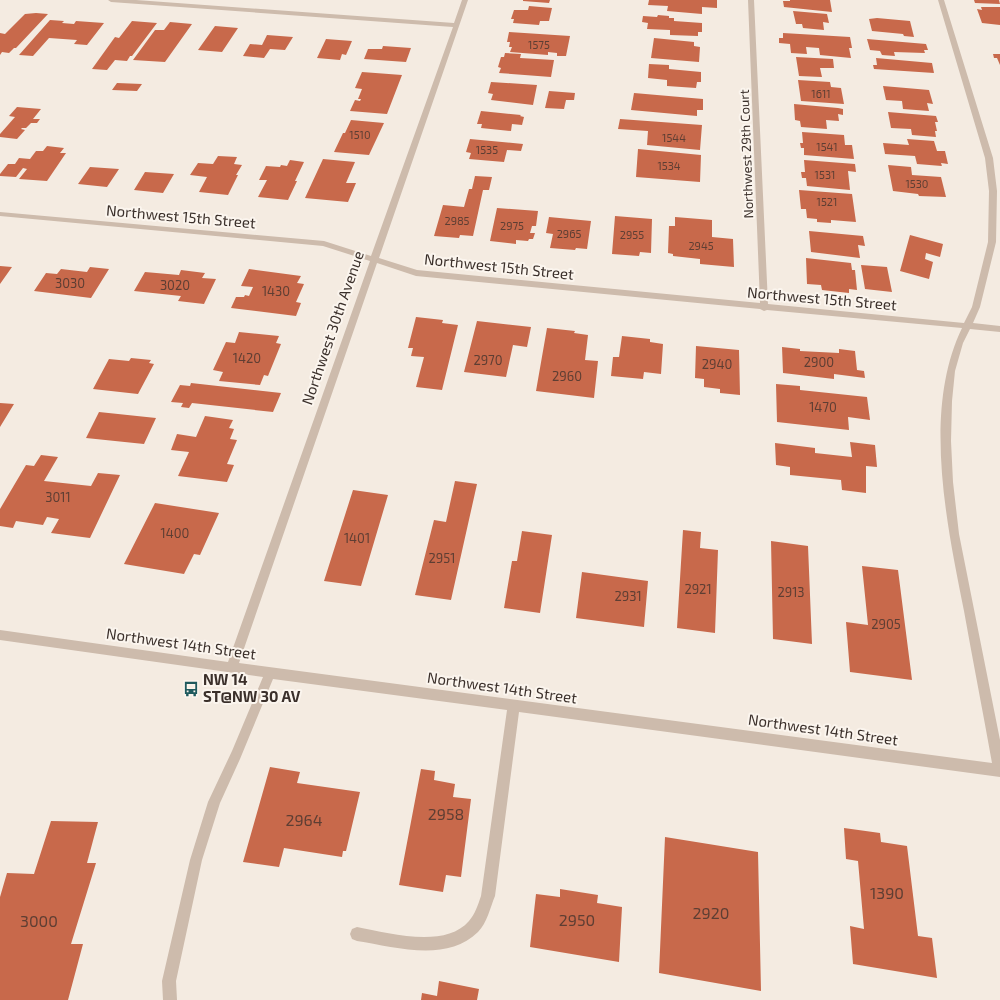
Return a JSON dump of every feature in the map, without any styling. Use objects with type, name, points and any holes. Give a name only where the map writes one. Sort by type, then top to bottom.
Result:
[{"type":"street","points":[[111,0],[456,25]]},
{"type":"street","name":"Northwest 30th Avenue","points":[[232,667],[465,0]]},
{"type":"street","name":"Northwest 29th Court","points":[[751,0],[764,308]]},
{"type":"street","points":[[941,0],[979,126],[992,175],[994,216],[992,242],[978,299],[968,326],[959,343],[954,360],[949,386],[946,441],[948,482],[954,534],[1000,770]]},
{"type":"street","name":"Northwest 15th Street","points":[[0,214],[324,244],[416,273],[764,308],[1000,329]]},
{"type":"street","name":"Northwest 14th Street","points":[[0,635],[270,673],[1000,770]]},
{"type":"street","points":[[170,1000],[169,981],[196,860],[214,802],[236,755],[270,673]]},
{"type":"street","points":[[357,934],[423,944],[442,943],[458,937],[473,927],[482,912],[488,896],[514,705]]},
{"type":"building","points":[[523,0],[550,0],[549,3]]},
{"type":"building","points":[[649,0],[717,0],[717,8],[702,7],[702,14],[667,11],[668,6],[648,5]]},
{"type":"building","points":[[830,0],[832,12],[784,7],[783,1]]},
{"type":"building","points":[[974,0],[999,0],[1000,4],[975,3]]},
{"type":"building","points":[[529,6],[552,8],[549,21],[540,21],[539,25],[513,23],[514,19],[511,19],[514,10],[528,10]]},
{"type":"building","points":[[981,7],[1000,7],[1000,25],[982,23],[977,9],[982,10]]},
{"type":"building","points":[[793,11],[827,14],[829,23],[823,22],[824,30],[803,28],[802,24],[796,24]]},
{"type":"building","points":[[25,14],[48,14],[16,48],[9,53],[2,52],[0,55],[0,33],[5,34]]},
{"type":"building","points":[[658,15],[669,16],[669,18],[674,18],[674,21],[702,23],[702,32],[698,32],[698,36],[670,35],[670,30],[647,29],[648,23],[642,22],[643,16],[657,17]]},
{"type":"building","points":[[877,18],[910,21],[914,37],[904,36],[903,34],[872,31],[869,19]]},
{"type":"building","points":[[50,20],[64,21],[62,23],[74,24],[76,21],[104,23],[87,45],[74,44],[77,40],[49,38],[33,56],[19,55]]},
{"type":"building","points":[[132,21],[157,23],[127,61],[115,60],[107,70],[92,69],[115,37],[119,38]]},
{"type":"building","points":[[170,22],[192,24],[165,62],[133,60],[155,30],[164,30]]},
{"type":"building","points":[[215,26],[238,28],[222,52],[198,50]]},
{"type":"building","points":[[509,32],[570,36],[566,56],[557,56],[557,53],[548,52],[548,55],[510,52],[512,47],[509,47],[510,42],[507,42]]},
{"type":"building","points":[[783,33],[850,37],[852,48],[849,48],[851,58],[820,55],[819,48],[806,47],[807,54],[791,53],[790,44],[779,43],[779,38],[783,38]]},
{"type":"building","points":[[267,35],[293,37],[285,50],[270,49],[264,58],[243,56],[250,44],[262,45]]},
{"type":"building","points":[[654,38],[694,42],[694,46],[700,47],[699,62],[651,58]]},
{"type":"building","points":[[326,39],[352,41],[346,55],[342,54],[340,60],[317,58]]},
{"type":"building","points":[[867,39],[926,44],[928,50],[924,50],[925,53],[894,52],[895,56],[882,55],[880,51],[870,50]]},
{"type":"building","points":[[383,46],[411,48],[406,62],[364,59],[368,49],[382,49]]},
{"type":"building","points":[[505,53],[521,54],[520,58],[554,60],[551,77],[499,73],[501,68],[498,67],[501,57],[504,57]]},
{"type":"building","points":[[993,54],[1000,54],[1000,65],[997,58],[994,58]]},
{"type":"building","points":[[796,57],[833,59],[834,68],[820,68],[822,77],[799,76]]},
{"type":"building","points":[[876,58],[932,63],[934,73],[874,69],[873,65],[877,65]]},
{"type":"building","points":[[649,64],[669,65],[669,69],[701,72],[701,82],[697,82],[696,88],[667,86],[667,80],[648,78]]},
{"type":"building","points":[[362,72],[402,75],[387,114],[350,111],[355,100],[360,101],[361,99],[358,99],[362,89],[355,88]]},
{"type":"building","points":[[798,80],[830,82],[831,87],[841,88],[844,104],[801,101]]},
{"type":"building","points":[[491,82],[537,85],[533,105],[491,100],[493,94],[488,93]]},
{"type":"building","points":[[117,83],[142,84],[137,91],[112,90]]},
{"type":"building","points":[[883,86],[929,90],[933,104],[927,103],[929,111],[903,109],[902,101],[886,100]]},
{"type":"building","points":[[549,91],[575,93],[574,100],[566,100],[564,109],[545,108]]},
{"type":"building","points":[[634,93],[703,99],[703,110],[697,110],[697,116],[631,110]]},
{"type":"building","points":[[794,104],[843,109],[843,115],[838,114],[839,121],[826,120],[827,129],[801,127],[800,121],[795,120]]},
{"type":"building","points":[[17,107],[41,109],[33,119],[40,119],[37,123],[31,123],[26,128],[22,128],[21,129],[25,130],[17,139],[0,137],[0,134],[15,117],[9,116]]},
{"type":"building","points":[[481,111],[521,115],[520,116],[524,117],[522,125],[512,124],[511,131],[481,128],[482,124],[477,124]]},
{"type":"building","points":[[888,112],[936,116],[938,122],[935,122],[937,131],[935,131],[936,137],[912,135],[911,129],[891,128]]},
{"type":"building","points":[[620,119],[702,125],[700,150],[647,145],[648,131],[618,129]]},
{"type":"building","points":[[351,120],[384,123],[369,155],[334,152]]},
{"type":"building","points":[[802,132],[844,135],[845,145],[852,145],[854,159],[804,155],[804,148],[801,148],[800,143],[803,143]]},
{"type":"building","points":[[470,139],[523,144],[521,151],[507,150],[504,162],[469,159],[471,153],[466,152]]},
{"type":"building","points":[[907,139],[934,141],[937,151],[945,151],[948,164],[941,163],[942,166],[917,164],[915,156],[885,154],[883,143],[909,145]]},
{"type":"building","points":[[47,146],[64,148],[60,153],[66,153],[47,181],[19,179],[27,169],[23,168],[16,177],[0,176],[8,164],[15,164],[19,158],[30,159],[36,151],[43,151]]},
{"type":"building","points":[[638,149],[701,155],[700,182],[636,177]]},
{"type":"building","points":[[218,156],[237,157],[234,164],[242,165],[236,175],[238,175],[228,195],[199,192],[207,177],[190,175],[198,163],[213,164]]},
{"type":"building","points":[[323,159],[355,162],[346,183],[356,183],[348,202],[305,198]]},
{"type":"building","points":[[290,160],[304,162],[288,200],[258,197],[267,180],[259,180],[266,166],[287,166]]},
{"type":"building","points":[[804,160],[855,164],[856,172],[848,171],[850,190],[807,186],[806,178],[802,178],[801,172],[805,172]]},
{"type":"building","points":[[888,165],[911,167],[912,175],[941,177],[946,197],[919,196],[918,194],[893,191]]},
{"type":"building","points":[[90,167],[119,169],[107,187],[78,184]]},
{"type":"building","points":[[145,172],[174,174],[163,193],[134,190]]},
{"type":"building","points":[[475,176],[492,177],[489,190],[483,190],[473,236],[460,235],[459,238],[434,236],[443,205],[464,207],[469,189],[472,189]]},
{"type":"building","points":[[799,190],[852,194],[856,222],[831,220],[831,223],[817,222],[817,219],[807,218],[806,209],[801,209]]},
{"type":"building","points":[[497,208],[538,211],[536,226],[532,226],[530,233],[535,233],[533,239],[529,239],[528,241],[516,240],[516,244],[490,241]]},
{"type":"building","points":[[615,216],[652,219],[651,253],[640,252],[639,256],[612,254]]},
{"type":"building","points":[[549,217],[591,221],[587,249],[576,248],[575,250],[550,248],[553,234],[546,233]]},
{"type":"building","points":[[675,217],[712,220],[712,237],[733,239],[734,267],[700,264],[700,259],[673,256],[673,254],[668,253],[669,226],[675,226]]},
{"type":"building","points":[[809,231],[863,236],[865,246],[858,245],[860,258],[811,252]]},
{"type":"building","points":[[910,235],[943,244],[940,257],[926,253],[925,259],[933,262],[929,279],[900,271]]},
{"type":"building","points":[[806,258],[851,263],[852,270],[855,270],[857,290],[849,289],[849,293],[822,290],[821,285],[807,284]]},
{"type":"building","points":[[861,265],[887,267],[892,292],[865,289]]},
{"type":"building","points":[[0,266],[12,267],[0,284]]},
{"type":"building","points":[[90,267],[109,269],[91,298],[34,291],[46,273],[57,274],[61,269],[87,272]]},
{"type":"building","points":[[249,269],[301,276],[297,283],[304,284],[296,302],[301,303],[296,316],[231,308],[236,297],[244,297],[245,295],[249,296],[253,287],[241,286]]},
{"type":"building","points":[[181,270],[205,273],[202,278],[216,279],[204,304],[178,301],[181,296],[134,291],[145,272],[179,275]]},
{"type":"building","points":[[416,317],[443,320],[442,323],[458,325],[442,390],[416,387],[424,357],[411,356],[413,348],[408,348]]},
{"type":"building","points":[[477,321],[531,327],[527,347],[513,345],[506,377],[464,372]]},
{"type":"building","points":[[547,328],[575,331],[574,333],[588,335],[585,360],[598,361],[594,398],[536,391]]},
{"type":"building","points":[[239,332],[279,336],[276,343],[281,344],[268,376],[264,375],[260,385],[219,381],[223,372],[213,370],[226,342],[235,343]]},
{"type":"building","points":[[622,336],[650,339],[650,342],[663,344],[661,374],[644,372],[643,379],[611,376],[613,357],[619,357]]},
{"type":"building","points":[[696,346],[739,350],[740,395],[720,393],[720,389],[704,387],[704,379],[695,378]]},
{"type":"building","points":[[782,347],[800,349],[800,351],[839,353],[839,349],[855,351],[857,370],[864,371],[865,378],[834,374],[834,379],[783,373]]},
{"type":"building","points":[[131,358],[151,360],[149,363],[154,364],[138,394],[93,389],[109,359],[129,361]]},
{"type":"building","points":[[191,383],[281,393],[273,412],[192,403],[189,408],[181,407],[183,403],[171,402],[180,385],[190,386]]},
{"type":"building","points":[[776,384],[800,386],[800,390],[867,397],[870,420],[848,417],[849,430],[777,422]]},
{"type":"building","points":[[0,403],[14,404],[0,427]]},
{"type":"building","points":[[99,412],[156,418],[144,444],[86,438]]},
{"type":"building","points":[[205,416],[233,420],[229,428],[234,429],[230,439],[237,440],[227,464],[234,465],[227,482],[178,476],[189,452],[171,450],[177,434],[196,437]]},
{"type":"building","points":[[850,442],[875,445],[877,467],[866,466],[866,493],[842,490],[841,480],[790,475],[790,467],[776,465],[775,443],[815,448],[815,453],[852,457]]},
{"type":"building","points":[[41,455],[58,457],[44,481],[91,486],[98,473],[120,475],[90,538],[51,533],[59,519],[47,517],[43,525],[16,521],[13,528],[0,526],[0,509],[26,465],[34,466]]},
{"type":"building","points":[[455,481],[477,484],[451,600],[415,595],[434,520],[446,522]]},
{"type":"building","points":[[353,490],[388,495],[361,586],[324,581]]},
{"type":"building","points":[[155,503],[219,513],[200,555],[194,554],[184,574],[124,564]]},
{"type":"building","points":[[683,530],[701,532],[700,548],[718,550],[715,633],[677,628]]},
{"type":"building","points":[[522,531],[552,535],[540,613],[504,608],[512,561],[517,561]]},
{"type":"building","points":[[771,541],[808,546],[812,644],[773,639]]},
{"type":"building","points":[[862,566],[898,570],[912,680],[850,672],[846,622],[868,625]]},
{"type":"building","points":[[582,572],[648,581],[644,627],[576,618]]},
{"type":"building","points":[[270,767],[300,772],[297,783],[360,792],[346,851],[343,851],[342,857],[284,848],[279,867],[243,862]]},
{"type":"building","points":[[421,769],[435,771],[434,780],[455,784],[453,797],[471,799],[461,877],[446,875],[443,892],[399,885]]},
{"type":"building","points":[[51,821],[98,822],[87,863],[96,863],[71,944],[83,944],[68,1000],[0,1000],[0,897],[7,873],[34,874]]},
{"type":"building","points":[[844,828],[880,833],[881,842],[907,846],[918,936],[932,938],[937,978],[853,964],[850,926],[864,929],[858,861],[846,859]]},
{"type":"building","points":[[665,837],[758,852],[761,991],[659,973]]},
{"type":"building","points":[[560,889],[598,895],[597,903],[622,907],[619,962],[530,947],[536,894],[560,897]]},
{"type":"building","points":[[439,981],[479,989],[477,1000],[421,1000],[422,993],[437,996]]},
{"type":"place","name":"NW 14 ST@NW 30 AV","points":[[191,689]]}]
